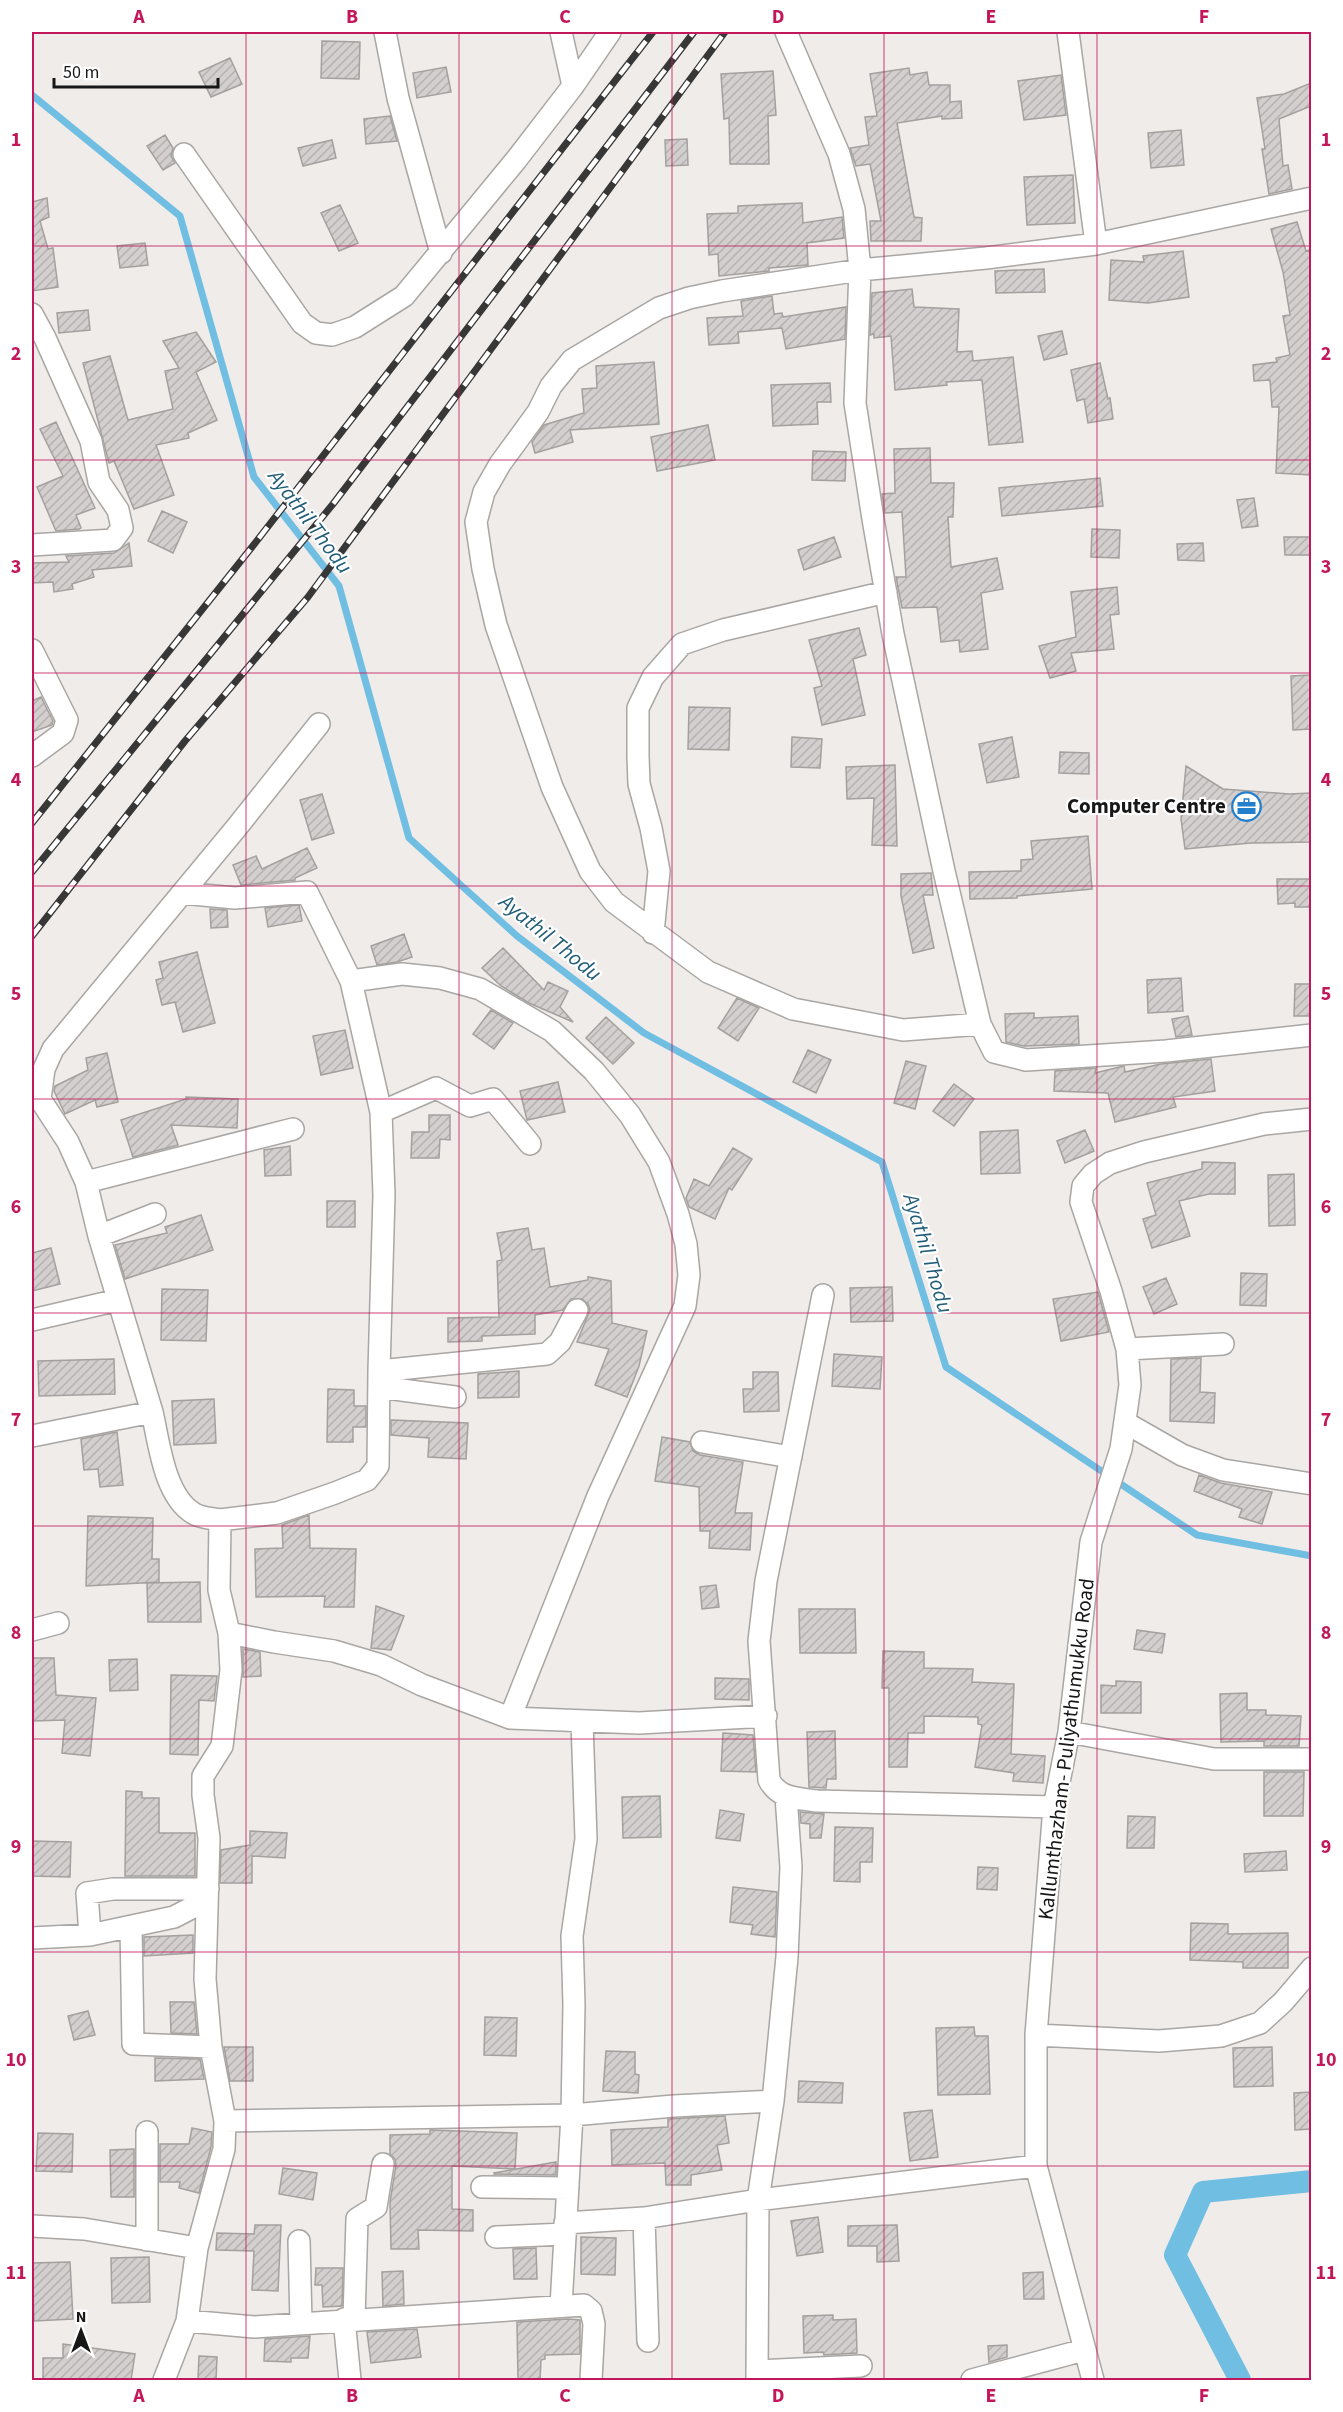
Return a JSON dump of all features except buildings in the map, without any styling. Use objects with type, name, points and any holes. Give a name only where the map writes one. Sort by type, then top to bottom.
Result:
[{"type":"street","points":[[385,32],[398,98],[441,252]]},
{"type":"street","points":[[561,32],[573,86]]},
{"type":"street","points":[[184,154],[302,324],[316,333],[332,335],[374,317],[404,296],[573,86],[610,32]]},
{"type":"street","points":[[786,32],[838,154],[854,209],[860,270],[855,403],[886,592],[944,871],[980,1024],[994,1052],[1026,1060],[1166,1051],[1311,1035]]},
{"type":"street","points":[[1068,32],[1096,244]]},
{"type":"street","points":[[980,1024],[903,1030],[793,1009],[708,972],[614,902],[590,871],[552,787],[496,625],[483,569],[476,522],[484,492],[500,464],[538,412],[551,386],[572,360],[659,308],[689,298],[722,291],[860,270],[1096,244],[1311,198]]},
{"type":"street","points":[[32,314],[91,441],[99,482],[118,510],[122,528],[113,540],[32,545]]},
{"type":"street","points":[[653,933],[659,871],[651,828],[639,784],[638,708],[653,677],[682,644],[723,630],[886,592]]},
{"type":"street","points":[[32,650],[67,720],[63,733],[32,756]]},
{"type":"street","points":[[182,893],[235,898],[307,892],[351,981],[381,1112],[384,1195],[378,1466],[367,1480],[335,1494],[277,1513],[219,1520],[194,1515],[174,1492],[163,1461],[152,1412],[99,1236],[86,1182],[68,1142],[36,1096],[53,1049],[319,724]]},
{"type":"street","points":[[351,981],[402,974],[440,978],[480,989],[552,1031],[594,1071],[630,1115],[659,1162],[686,1244],[689,1275],[685,1306],[598,1496],[510,1718]]},
{"type":"street","points":[[381,1112],[436,1088],[470,1106],[493,1099],[530,1144]]},
{"type":"street","points":[[1311,1119],[1264,1124],[1144,1152],[1110,1163],[1093,1174],[1083,1186],[1081,1202],[1111,1291],[1126,1349],[1130,1385],[1126,1423],[1182,1455],[1222,1470],[1311,1484]]},
{"type":"street","points":[[86,1182],[293,1129]]},
{"type":"street","points":[[99,1236],[155,1214]]},
{"type":"street","points":[[823,1295],[766,1581],[759,1641],[769,1780],[774,1788],[786,1796],[817,1801],[1054,1807]]},
{"type":"street","points":[[32,1320],[118,1300]]},
{"type":"street","points":[[379,1379],[547,1354],[560,1342],[577,1311]]},
{"type":"street","points":[[1126,1349],[1222,1344]]},
{"type":"street","points":[[379,1379],[455,1397]]},
{"type":"street","points":[[32,1436],[152,1412]]},
{"type":"street","name":"Kallumthazham- Puliyathumukku Road","points":[[1093,2380],[1036,2166],[1036,2035],[1054,1807],[1068,1732],[1091,1542],[1121,1449],[1126,1423]]},
{"type":"street","points":[[702,1442],[790,1457]]},
{"type":"street","points":[[164,2380],[187,2321],[197,2248],[224,2150],[225,2121],[211,2047],[205,1979],[209,1838],[203,1795],[203,1776],[222,1746],[231,1670],[229,1633],[219,1590],[219,1520]]},
{"type":"street","points":[[32,1630],[58,1623]]},
{"type":"street","points":[[229,1633],[334,1651],[381,1665],[422,1685],[510,1718],[639,1723],[766,1716]]},
{"type":"street","points":[[561,2306],[572,2115],[574,2005],[572,1936],[586,1839],[582,1721]]},
{"type":"street","points":[[1068,1732],[1214,1759],[1311,1759]]},
{"type":"street","points":[[786,1796],[790,1867],[787,1957],[773,2101],[758,2200],[757,2376],[861,2366]]},
{"type":"street","points":[[90,1935],[87,1893],[113,1889],[208,1889]]},
{"type":"street","points":[[32,1938],[90,1935],[174,1917],[199,1904],[208,1889]]},
{"type":"street","points":[[131,1927],[133,2044],[211,2047]]},
{"type":"street","points":[[1036,2035],[1159,2041],[1221,2036],[1260,2023],[1283,2002],[1311,1968]]},
{"type":"street","points":[[225,2121],[572,2115],[674,2106],[773,2101]]},
{"type":"street","points":[[147,2132],[147,2240]]},
{"type":"street","points":[[350,2380],[349,2319],[357,2219],[376,2207],[383,2164]]},
{"type":"street","points":[[496,2237],[644,2218],[758,2200],[1036,2166]]},
{"type":"street","points":[[482,2187],[568,2188]]},
{"type":"street","points":[[644,2218],[648,2341]]},
{"type":"street","points":[[32,2226],[84,2229],[197,2248]]},
{"type":"street","points":[[299,2241],[301,2323]]},
{"type":"street","points":[[187,2321],[254,2327],[584,2305],[591,2311],[594,2324],[591,2380]]},
{"type":"street","points":[[972,2380],[1084,2350]]},
{"type":"waterway","name":"Ayathil Thodu","points":[[32,95],[180,216],[254,477],[339,586],[409,838],[517,936],[644,1033],[882,1162],[946,1367],[1197,1535],[1312,1556]]},
{"type":"waterway","points":[[1240,2380],[1175,2255],[1203,2192],[1312,2181]]},
{"type":"railway","points":[[32,823],[252,547],[653,32]]},
{"type":"railway","points":[[32,872],[333,504],[694,32]]},
{"type":"railway","points":[[32,936],[185,741],[308,597],[725,32]]},
{"type":"place","name":"Computer Centre","points":[[1247,806]]}]
